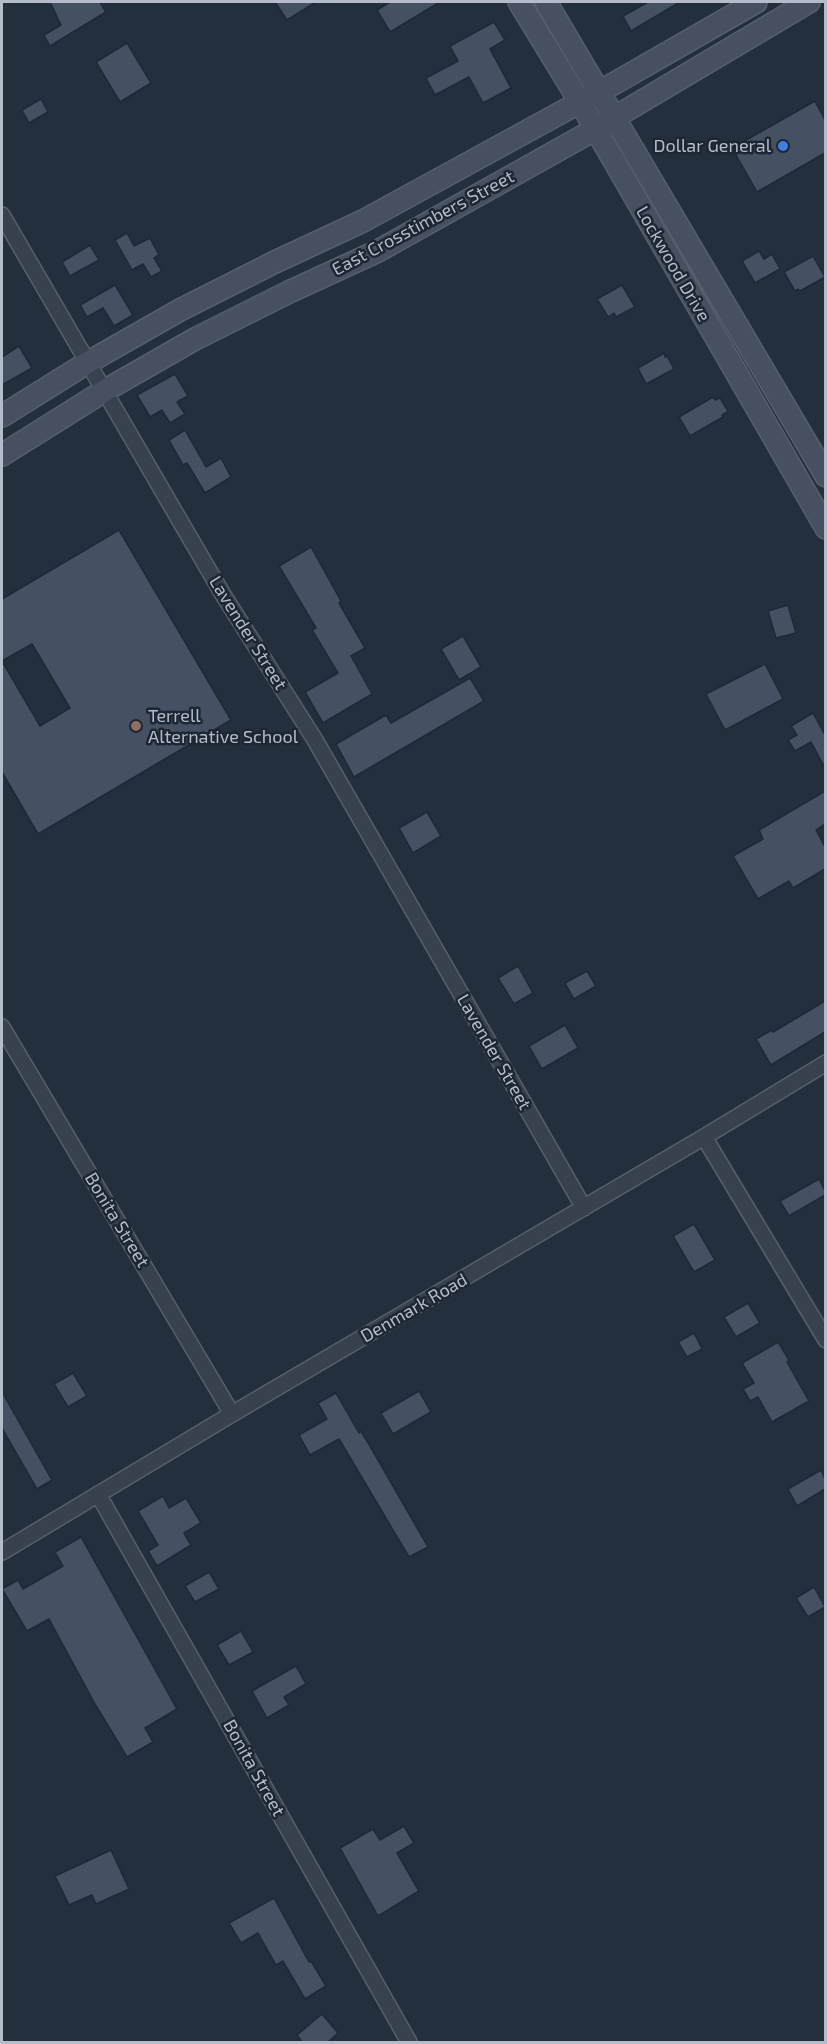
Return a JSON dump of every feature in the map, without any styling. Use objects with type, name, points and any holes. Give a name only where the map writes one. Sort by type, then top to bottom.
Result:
[{"type":"main road","name":"Lockwood Drive","points":[[519,2],[580,102],[825,528]]},
{"type":"main road","name":"Lockwood Drive","points":[[546,2],[825,476]]},
{"type":"main road","name":"East Crosstimbers Street","points":[[2,416],[87,363],[180,310],[274,262],[340,232],[599,92],[756,2]]},
{"type":"main road","name":"East Crosstimbers Street","points":[[2,455],[104,391],[195,339],[378,251],[595,130],[809,2]]},
{"type":"main road","points":[[340,232],[352,263]]},
{"type":"main road","points":[[745,390],[767,376]]},
{"type":"street","name":"Lavender Street","points":[[2,215],[222,593],[315,740],[584,1208]]},
{"type":"street","name":"Bonita Street","points":[[2,1027],[232,1414]]},
{"type":"street","name":"Denmark Road","points":[[2,1552],[232,1414],[705,1137],[825,1063]]},
{"type":"street","points":[[705,1137],[825,1340]]},
{"type":"street","name":"Bonita Street","points":[[98,1494],[409,2043]]},
{"type":"building","points":[[50,2],[100,2],[106,12],[50,46],[44,35],[61,25]]},
{"type":"building","points":[[275,2],[316,2],[287,20]]},
{"type":"building","points":[[390,2],[440,2],[390,32],[377,10]]},
{"type":"building","points":[[648,2],[680,2],[631,31],[623,16]]},
{"type":"building","points":[[494,22],[505,40],[490,49],[511,88],[483,103],[469,77],[435,95],[426,78],[458,61],[450,46]]},
{"type":"building","points":[[127,43],[151,83],[120,102],[96,62]]},
{"type":"building","points":[[41,99],[48,112],[29,123],[22,110]]},
{"type":"building","points":[[815,101],[825,120],[825,153],[757,192],[732,148]]},
{"type":"building","points":[[127,233],[134,246],[150,238],[159,255],[154,258],[162,271],[151,277],[143,264],[132,270],[115,240]]},
{"type":"building","points":[[90,245],[99,260],[70,276],[62,262]]},
{"type":"building","points":[[759,251],[764,259],[772,254],[780,269],[755,283],[742,261]]},
{"type":"building","points":[[813,256],[825,277],[800,291],[798,289],[795,291],[784,272]]},
{"type":"building","points":[[115,285],[133,315],[114,326],[103,308],[87,317],[80,305]]},
{"type":"building","points":[[622,285],[635,307],[616,317],[614,313],[608,317],[597,299]]},
{"type":"building","points":[[19,346],[32,368],[2,385],[2,357]]},
{"type":"building","points":[[664,353],[674,369],[646,384],[638,368]]},
{"type":"building","points":[[175,374],[188,396],[177,402],[185,414],[170,423],[162,410],[150,417],[137,395]]},
{"type":"building","points":[[713,397],[715,400],[720,398],[728,411],[722,415],[723,417],[690,436],[679,417]]},
{"type":"building","points":[[185,430],[206,467],[221,458],[231,477],[205,493],[187,463],[183,465],[169,440]]},
{"type":"building","points":[[119,530],[231,720],[38,834],[2,772],[2,661],[2,599]],"holes":[[[32,644],[70,708],[40,726],[2,661]]]},
{"type":"building","points":[[311,547],[365,648],[351,656],[372,694],[323,723],[305,692],[338,673],[312,630],[316,628],[279,566]]},
{"type":"building","points":[[788,605],[796,633],[776,638],[768,611]]},
{"type":"building","points":[[463,636],[481,667],[459,680],[441,649]]},
{"type":"building","points":[[765,664],[783,699],[725,730],[706,694]]},
{"type":"building","points":[[470,678],[484,701],[354,777],[336,744],[386,715],[391,723]]},
{"type":"building","points":[[813,713],[825,735],[825,768],[811,742],[795,751],[788,740],[797,735],[791,726]]},
{"type":"building","points":[[825,791],[825,824],[816,830],[825,847],[825,869],[793,888],[789,881],[758,899],[733,856],[763,839],[759,830]]},
{"type":"building","points":[[427,812],[441,836],[413,853],[399,828]]},
{"type":"building","points":[[518,966],[533,993],[514,1004],[498,978]]},
{"type":"building","points":[[587,971],[596,986],[574,999],[565,983]]},
{"type":"building","points":[[825,1001],[825,1032],[771,1065],[756,1039],[772,1030],[773,1032]]},
{"type":"building","points":[[565,1025],[578,1048],[542,1069],[529,1046]]},
{"type":"building","points":[[819,1179],[825,1195],[789,1216],[780,1201]]},
{"type":"building","points":[[694,1224],[715,1260],[694,1272],[673,1236]]},
{"type":"building","points":[[748,1303],[760,1323],[736,1337],[724,1317]]},
{"type":"building","points":[[694,1333],[702,1349],[687,1357],[678,1342]]},
{"type":"building","points":[[778,1342],[809,1401],[772,1422],[758,1397],[750,1401],[743,1389],[754,1383],[742,1363]]},
{"type":"building","points":[[73,1373],[87,1396],[68,1407],[54,1384]]},
{"type":"building","points":[[419,1391],[431,1412],[393,1434],[381,1413]]},
{"type":"building","points":[[2,1392],[52,1480],[37,1489],[2,1428]]},
{"type":"building","points":[[336,1393],[359,1433],[361,1431],[428,1547],[409,1557],[339,1439],[310,1455],[299,1435],[327,1419],[318,1403]]},
{"type":"building","points":[[821,1470],[825,1479],[825,1489],[797,1506],[788,1489]]},
{"type":"building","points":[[163,1496],[169,1508],[186,1498],[201,1523],[184,1533],[191,1545],[157,1566],[148,1551],[158,1545],[138,1511]]},
{"type":"building","points":[[81,1537],[177,1709],[145,1728],[153,1742],[127,1757],[49,1619],[27,1631],[2,1589],[18,1580],[23,1589],[63,1566],[55,1552]]},
{"type":"building","points":[[209,1572],[219,1589],[195,1602],[185,1586]]},
{"type":"building","points":[[814,1587],[825,1607],[808,1617],[796,1598]]},
{"type":"building","points":[[241,1631],[253,1652],[229,1665],[217,1645]]},
{"type":"building","points":[[296,1666],[306,1684],[284,1697],[289,1705],[267,1718],[252,1691]]},
{"type":"building","points":[[404,1826],[414,1843],[397,1853],[419,1891],[378,1916],[340,1848],[373,1829],[380,1840]]},
{"type":"building","points":[[111,1850],[129,1889],[96,1904],[92,1895],[69,1905],[55,1876]]},
{"type":"building","points":[[274,1898],[309,1962],[311,1961],[326,1986],[305,1999],[283,1961],[276,1965],[258,1933],[241,1943],[229,1923]]},
{"type":"building","points":[[322,2014],[338,2033],[327,2043],[303,2043],[297,2035]]},
{"type":"place","name":"Dollar General","points":[[783,146]]},
{"type":"place","name":"Terrell Alternative School","points":[[136,726]]}]
